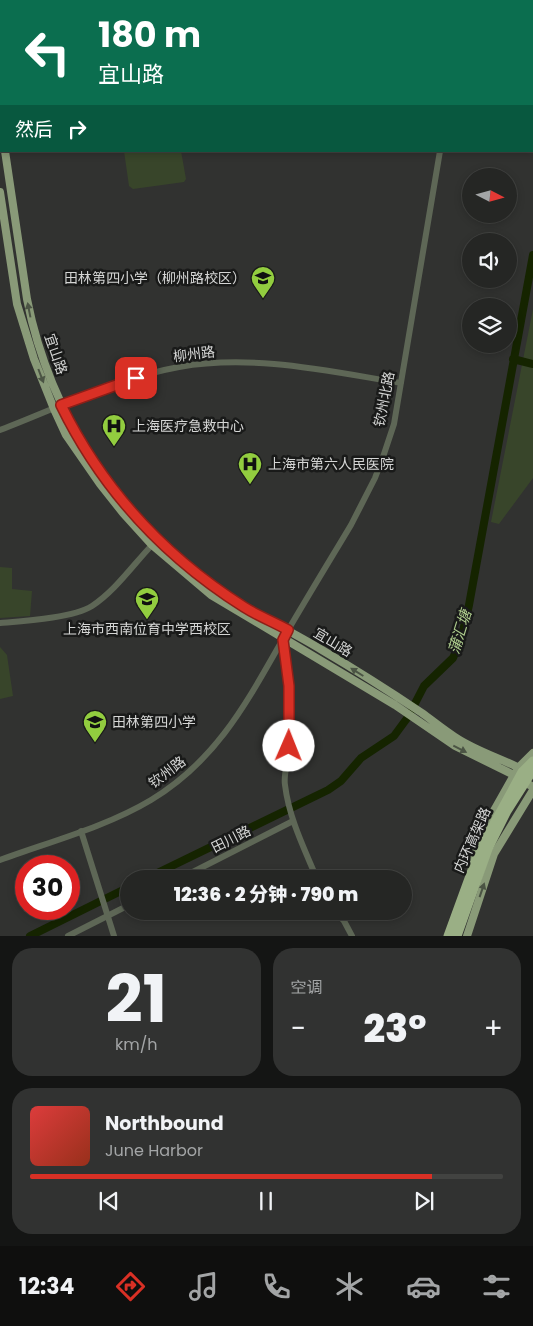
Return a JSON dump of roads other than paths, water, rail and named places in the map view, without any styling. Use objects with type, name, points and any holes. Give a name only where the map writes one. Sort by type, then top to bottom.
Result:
[{"type":"highway","name":"内环高架路","points":[[447,936],[479,851],[522,772],[533,761]]},
{"type":"highway","name":"内环高架路","points":[[457,936],[488,848],[533,770]]},
{"type":"main road","name":"宜山路","points":[[5,152],[32,320],[66,435],[122,513],[152,545],[210,595],[395,705],[455,746],[514,775],[533,788]]},
{"type":"main road","name":"宜山路","points":[[0,192],[17,304],[34,359],[58,407],[86,452],[140,523],[186,566],[246,608],[288,630],[399,698],[456,738],[519,767],[533,776]]},
{"type":"main road","points":[[447,936],[478,839],[519,767],[533,753]]},
{"type":"main road","points":[[466,936],[494,854],[533,788]]},
{"type":"street","name":"钦州北路","points":[[288,630],[351,524],[374,478],[392,430],[440,152]]},
{"type":"street","name":"柳州路","points":[[0,430],[152,373],[184,366],[256,362],[282,364],[401,383]]},
{"type":"street","points":[[0,623],[62,616],[90,607],[106,594],[152,545]]},
{"type":"street","name":"钦州路","points":[[0,860],[113,819],[151,800],[196,766],[234,723],[288,630]]},
{"type":"street","points":[[283,640],[289,686],[289,758],[284,783],[293,821],[313,870]]},
{"type":"street","name":"田川路","points":[[197,870],[293,821]]},
{"type":"street","points":[[81,831],[114,936]]},
{"type":"street","points":[[68,936],[120,909]]},
{"type":"street","points":[[343,920],[352,936]]},
{"type":"waterway","name":"蒲汇塘","points":[[164,870],[328,790],[341,781],[361,758],[394,736],[408,717],[424,686],[453,658],[461,640],[469,605],[533,255]]},
{"type":"waterway","points":[[513,359],[533,364]]},
{"type":"waterway","name":"蒲汇塘","points":[[30,936],[120,891]]},
{"type":"place","name":"田林第四小学（柳州路校区）","points":[[263,299]]},
{"type":"place","name":"上海医疗急救中心","points":[[114,447]]},
{"type":"place","name":"上海市第六人民医院","points":[[250,485]]},
{"type":"place","name":"上海市西南位育中学西校区","points":[[147,620]]},
{"type":"place","name":"田林第四小学","points":[[95,743]]}]
